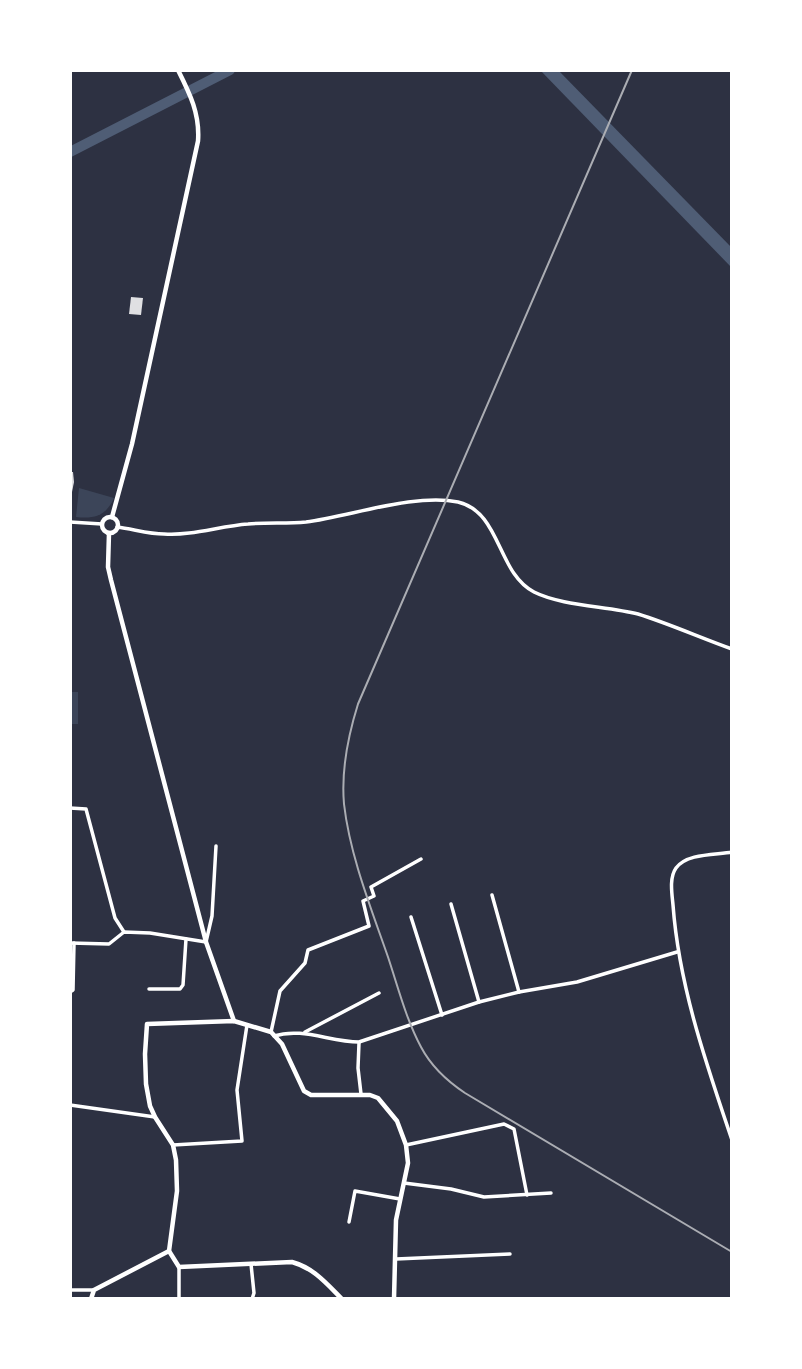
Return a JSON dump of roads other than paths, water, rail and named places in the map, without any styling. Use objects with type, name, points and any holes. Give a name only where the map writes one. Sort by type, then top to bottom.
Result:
[{"type":"main road","points":[[112,517],[132,444],[198,141],[199,122],[192,97],[178,70]]},
{"type":"main road","points":[[109,533],[103,529],[102,524],[106,518],[112,517]]},
{"type":"main road","points":[[109,533],[117,527],[116,520],[112,517]]},
{"type":"main road","points":[[109,533],[108,566],[111,580],[206,942],[234,1021]]},
{"type":"main road","points":[[342,1299],[306,1266],[292,1262],[179,1267],[169,1251],[177,1191],[176,1160],[173,1145],[155,1117],[146,1084],[147,1024],[234,1021],[247,1025],[273,1034],[282,1044],[304,1091],[312,1095],[361,1094],[378,1098],[386,1106],[397,1121],[406,1145],[408,1163],[397,1220],[394,1299]]},
{"type":"main road","points":[[92,1299],[94,1290],[169,1251]]},
{"type":"street","points":[[117,527],[163,534],[184,534],[225,526],[304,522],[409,503],[460,502],[481,516],[491,529],[515,575],[535,593],[636,614],[732,649]]},
{"type":"street","points":[[70,522],[102,524]]},
{"type":"street","points":[[70,808],[86,809],[115,918],[124,932]]},
{"type":"street","points":[[70,992],[73,990],[72,943],[109,944],[124,932],[150,933],[206,942],[212,916],[216,846]]},
{"type":"street","points":[[732,852],[687,860],[676,868],[672,888],[677,951],[704,1055],[732,1140]]},
{"type":"street","points":[[421,859],[371,887],[374,896],[363,901],[369,926],[308,950],[305,963],[280,991],[273,1034],[303,1032],[342,1042],[359,1042],[480,1002],[577,982],[677,951]]},
{"type":"street","points":[[492,895],[519,992]]},
{"type":"street","points":[[451,904],[480,1002]]},
{"type":"street","points":[[411,917],[442,1015]]},
{"type":"street","points":[[149,989],[180,989],[183,985],[186,939]]},
{"type":"street","points":[[303,1032],[379,993]]},
{"type":"street","points":[[173,1145],[242,1141],[237,1090],[247,1025]]},
{"type":"street","points":[[359,1042],[361,1094]]},
{"type":"street","points":[[70,1105],[155,1117]]},
{"type":"street","points":[[406,1145],[504,1124],[514,1129],[527,1195]]},
{"type":"street","points":[[404,1183],[451,1189],[484,1197],[551,1194]]},
{"type":"street","points":[[349,1222],[355,1191],[400,1199]]},
{"type":"street","points":[[396,1259],[510,1254]]},
{"type":"street","points":[[251,1264],[252,1299]]},
{"type":"street","points":[[179,1267],[179,1299]]},
{"type":"street","points":[[70,1290],[94,1290]]},
{"type":"waterway","points":[[70,152],[230,70]]},
{"type":"railway","points":[[632,70],[358,704],[346,753],[344,804],[356,862],[403,1003],[421,1047],[435,1067],[465,1093],[732,1252]]}]
